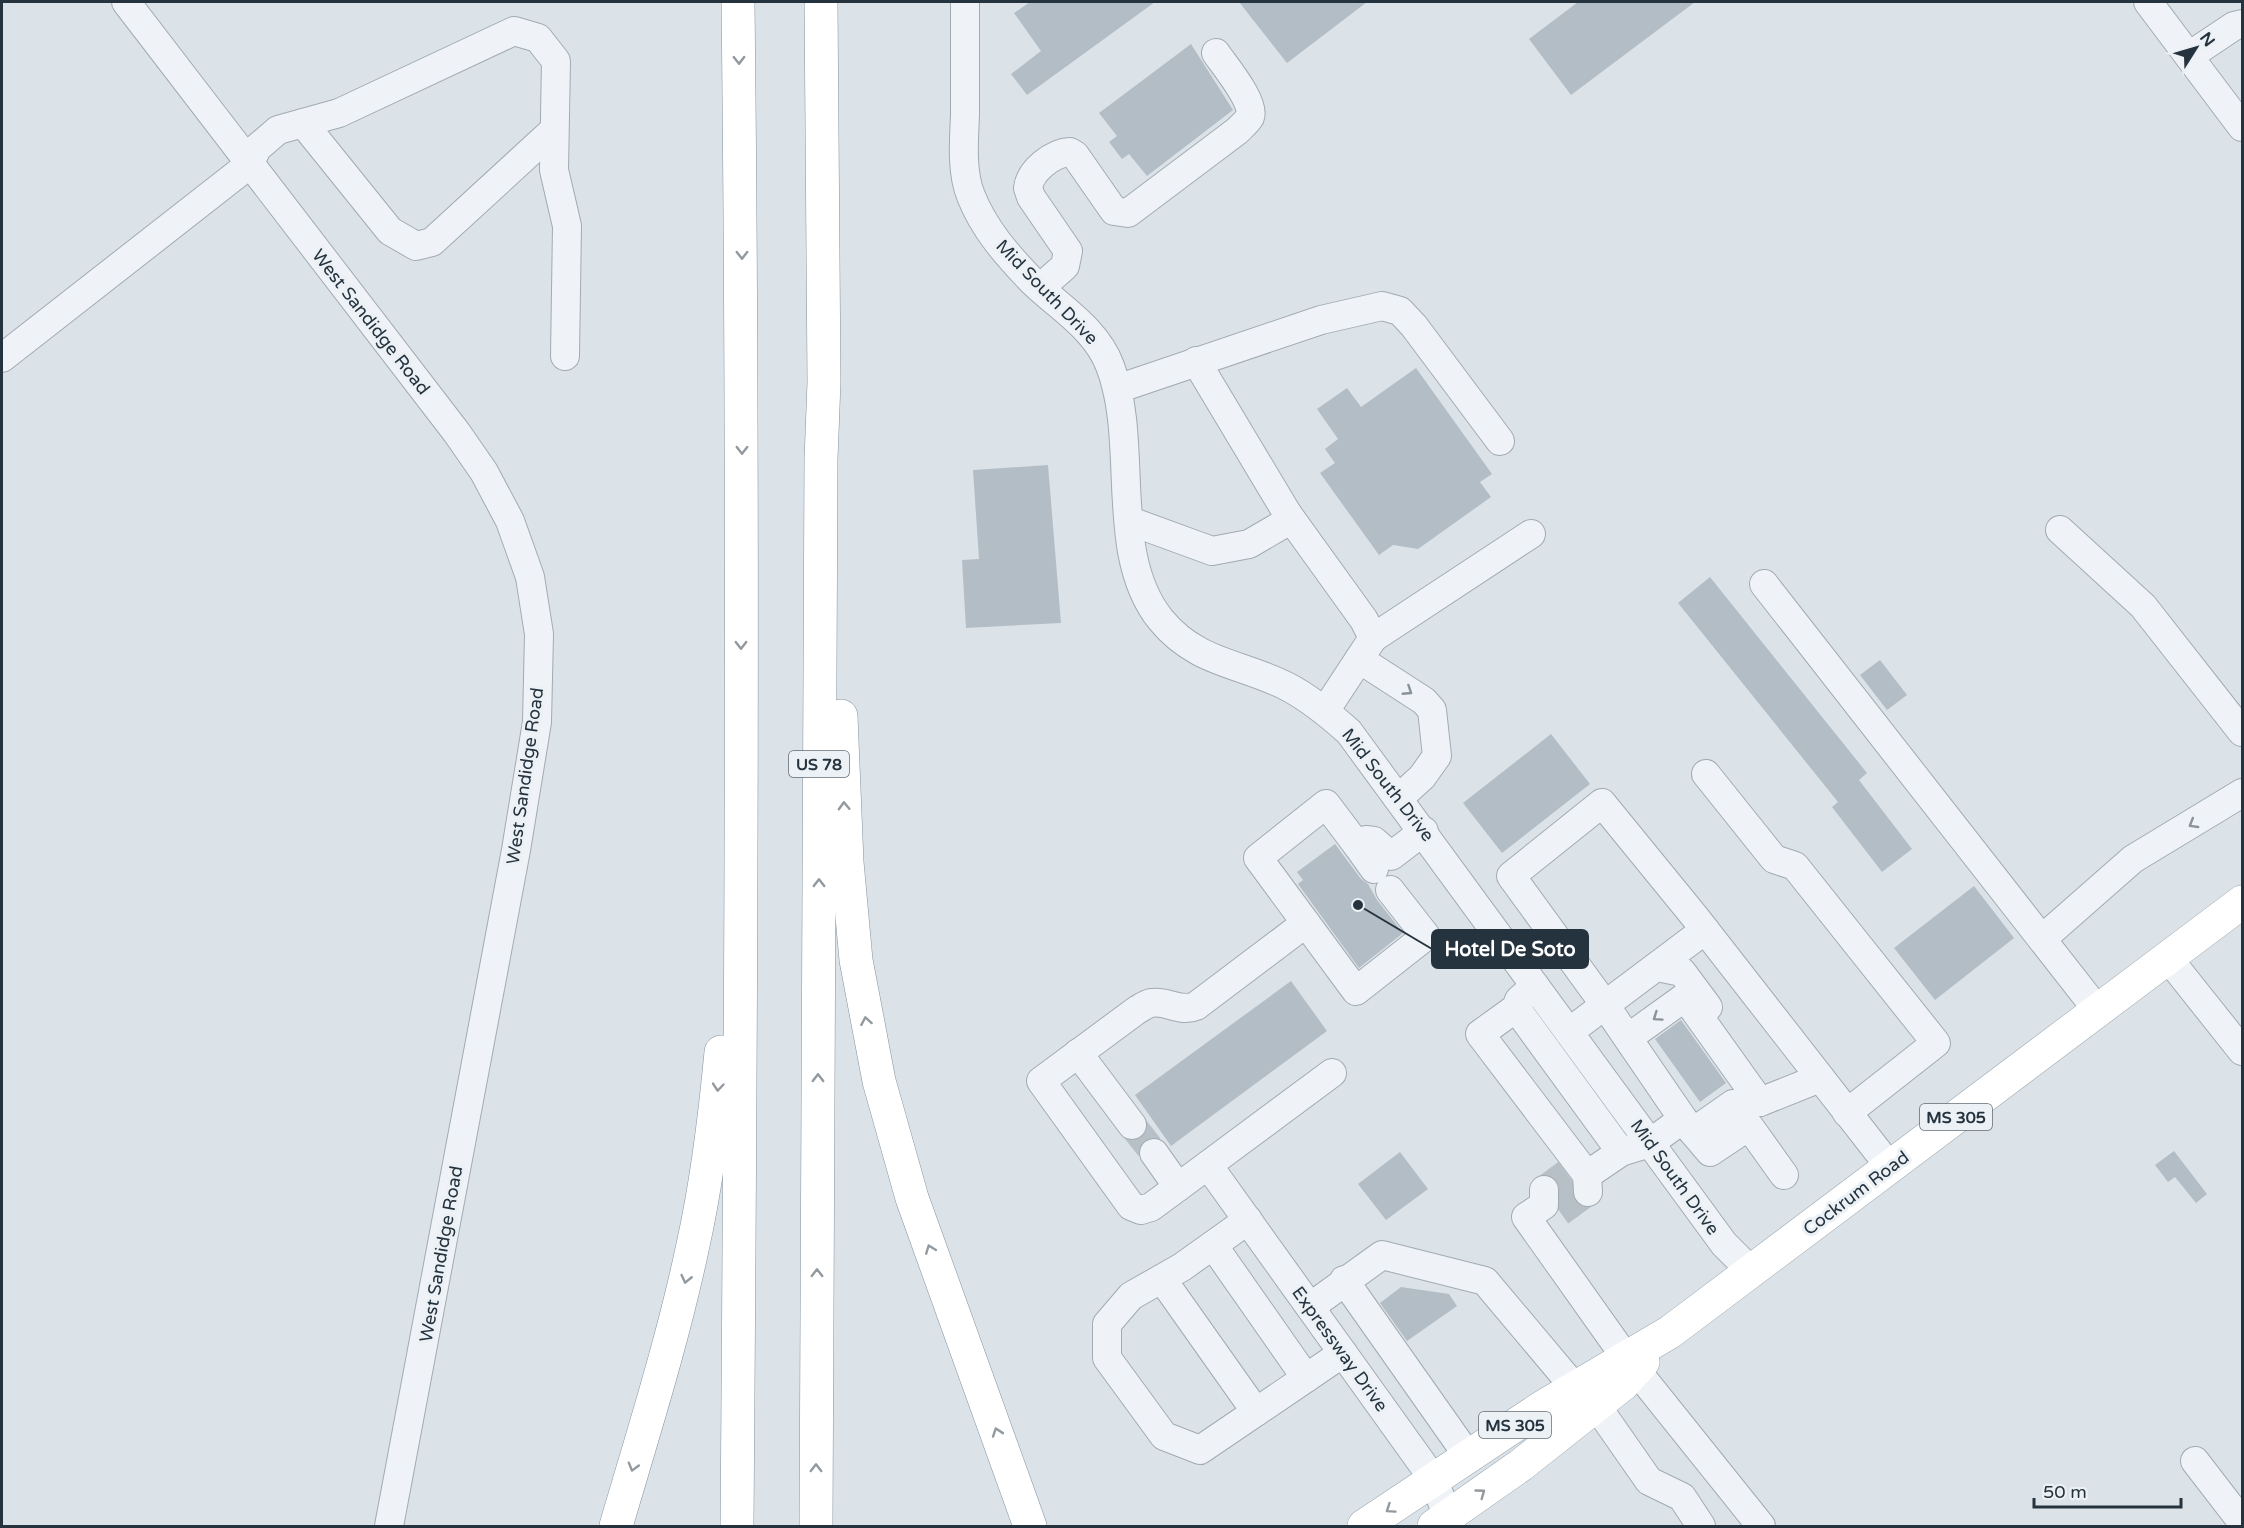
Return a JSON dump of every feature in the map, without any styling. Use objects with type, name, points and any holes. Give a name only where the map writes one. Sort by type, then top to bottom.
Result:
[{"type":"main road","points":[[737,1527],[742,156],[738,2]]},
{"type":"main road","name":"US 78","points":[[816,1527],[821,459],[824,382],[821,2]]},
{"type":"main road","points":[[821,459],[836,593],[847,862],[856,960],[867,1026],[894,1141],[912,1198],[1030,1527]]},
{"type":"main road","name":"Cockrum Road","points":[[1444,1524],[1586,1397],[2242,902]]},
{"type":"main road","points":[[616,1527],[682,1294],[693,1244],[717,1100],[727,988],[741,904]]},
{"type":"main road","name":"Cockrum Road","points":[[1364,1527],[1468,1456],[1586,1397]]},
{"type":"main road","points":[[1012,1474],[1050,1527]]},
{"type":"street","name":"West Sandidge Road","points":[[126,2],[457,433],[484,472],[522,549],[532,587],[538,624],[540,660],[537,722],[518,838],[389,1527]]},
{"type":"street","name":"Mid South Drive","points":[[965,2],[964,138],[970,194],[998,244],[1100,346],[1110,365],[1122,417],[1132,545],[1144,592],[1167,627],[1208,657],[1286,686],[1325,711],[1366,751],[1650,1143],[1725,1244],[1751,1271]]},
{"type":"street","points":[[2148,2],[2242,127]]},
{"type":"street","points":[[2189,56],[2234,26],[2242,24]]},
{"type":"street","points":[[2,358],[250,164],[257,148],[278,130],[339,113],[514,31],[538,38],[556,61],[554,170],[567,226],[565,356]]},
{"type":"street","points":[[1040,288],[1065,266],[1068,251],[1031,197],[1028,188],[1033,173],[1056,157],[1070,152],[1075,155],[1114,211],[1128,213],[1237,131],[1250,117],[1251,109],[1247,99],[1216,53]]},
{"type":"street","points":[[303,123],[390,231],[416,246],[432,242],[554,130]]},
{"type":"street","points":[[1117,389],[1321,320],[1382,306],[1400,311],[1414,326],[1500,441]]},
{"type":"street","points":[[1197,361],[1287,513],[1364,620],[1366,648],[1432,710],[1437,756],[1422,777],[1399,798]]},
{"type":"street","points":[[1130,521],[1212,551],[1249,544],[1285,523],[1287,513]]},
{"type":"street","points":[[2060,530],[2143,606],[2242,732]]},
{"type":"street","points":[[1325,711],[1366,648],[1531,534]]},
{"type":"street","points":[[1764,584],[2098,1011]]},
{"type":"street","points":[[1706,774],[1774,859],[1795,866],[1936,1043],[1847,1113]]},
{"type":"street","points":[[2042,939],[2133,860],[2242,793]]},
{"type":"street","points":[[1476,904],[1602,803],[1705,930],[1890,1167]]},
{"type":"street","points":[[1326,804],[1357,845],[1374,841],[1388,878],[1426,936],[1356,991],[1258,858],[1326,804]]},
{"type":"street","points":[[1388,878],[1424,831]]},
{"type":"street","points":[[1511,876],[1605,1005],[1688,1126]]},
{"type":"street","points":[[1306,923],[1196,1006],[1184,1009],[1164,1003],[1151,1003],[1137,1010],[1041,1081],[1122,1195],[1131,1206],[1141,1210],[1151,1207],[1178,1187],[1216,1175],[1332,1074]]},
{"type":"street","points":[[1569,1032],[1705,930]]},
{"type":"street","points":[[2168,958],[2242,1051]]},
{"type":"street","points":[[1656,967],[1682,972],[1754,1107],[1785,1175]]},
{"type":"street","points":[[1535,986],[1519,1000],[1516,1008],[1480,1034],[1581,1179],[1621,1152],[1650,1143],[1688,1126],[1754,1107],[1820,1078]]},
{"type":"street","points":[[1628,1038],[1685,997],[1754,1107]]},
{"type":"street","points":[[1516,1008],[1621,1152]]},
{"type":"street","points":[[1078,1053],[1132,1125]]},
{"type":"street","points":[[1154,1153],[1178,1187]]},
{"type":"street","name":"Expressway Drive","points":[[1216,1175],[1434,1480],[1444,1524]]},
{"type":"street","points":[[1550,1201],[1526,1217],[1631,1364],[1761,1527]]},
{"type":"street","points":[[1248,1220],[1162,1279],[1131,1296],[1107,1324],[1107,1358],[1164,1436],[1200,1450],[1343,1353]]},
{"type":"street","points":[[1213,1245],[1306,1378]]},
{"type":"street","points":[[1310,1307],[1344,1280],[1382,1255],[1485,1281],[1586,1397],[1649,1481],[1682,1497],[1701,1527]]},
{"type":"street","points":[[1162,1279],[1256,1412]]},
{"type":"street","points":[[1344,1280],[1468,1456]]},
{"type":"street","points":[[2195,1461],[2242,1522]]},
{"type":"building","points":[[1030,2],[1155,2],[1027,95],[1011,74],[1041,51],[1014,13]]},
{"type":"building","points":[[1239,2],[1367,2],[1287,63]]},
{"type":"building","points":[[1578,2],[1695,2],[1571,95],[1529,39]]},
{"type":"building","points":[[1191,44],[1233,110],[1147,176],[1129,154],[1122,159],[1109,142],[1117,136],[1099,113]]},
{"type":"building","points":[[1416,368],[1492,474],[1480,482],[1491,497],[1418,549],[1393,545],[1379,555],[1320,473],[1335,463],[1325,449],[1338,439],[1317,409],[1347,388],[1361,407]]},
{"type":"building","points":[[1048,465],[1061,623],[966,628],[962,560],[979,559],[973,470]]},
{"type":"building","points":[[1710,577],[1867,773],[1859,780],[1912,849],[1882,872],[1832,807],[1838,802],[1678,603]]},
{"type":"building","points":[[1880,660],[1907,695],[1887,710],[1860,675]]},
{"type":"building","points":[[1551,734],[1590,784],[1502,853],[1463,803]]},
{"type":"building","points":[[1335,844],[1361,879],[1368,884],[1377,900],[1403,933],[1359,968],[1298,884],[1303,880],[1297,872]]},
{"type":"building","points":[[1974,886],[2014,938],[1935,1000],[1894,948]]},
{"type":"building","points":[[1291,981],[1327,1031],[1171,1146],[1135,1095]]},
{"type":"building","points":[[1681,1020],[1726,1083],[1700,1102],[1655,1039]]},
{"type":"building","points":[[2174,1151],[2207,1194],[2196,1203],[2175,1177],[2168,1182],[2155,1165]]},
{"type":"building","points":[[1400,1152],[1428,1189],[1386,1220],[1358,1184]]},
{"type":"building","points":[[1401,1287],[1449,1294],[1457,1306],[1407,1341],[1380,1303]]},
{"type":"tunnel","points":[[1132,1125],[1154,1153]]},
{"type":"tunnel","points":[[1544,1190],[1571,1170]]},
{"type":"tunnel","points":[[1560,1212],[1588,1192]]},
{"type":"place","name":"Hotel De Soto","points":[[1358,905]]}]
